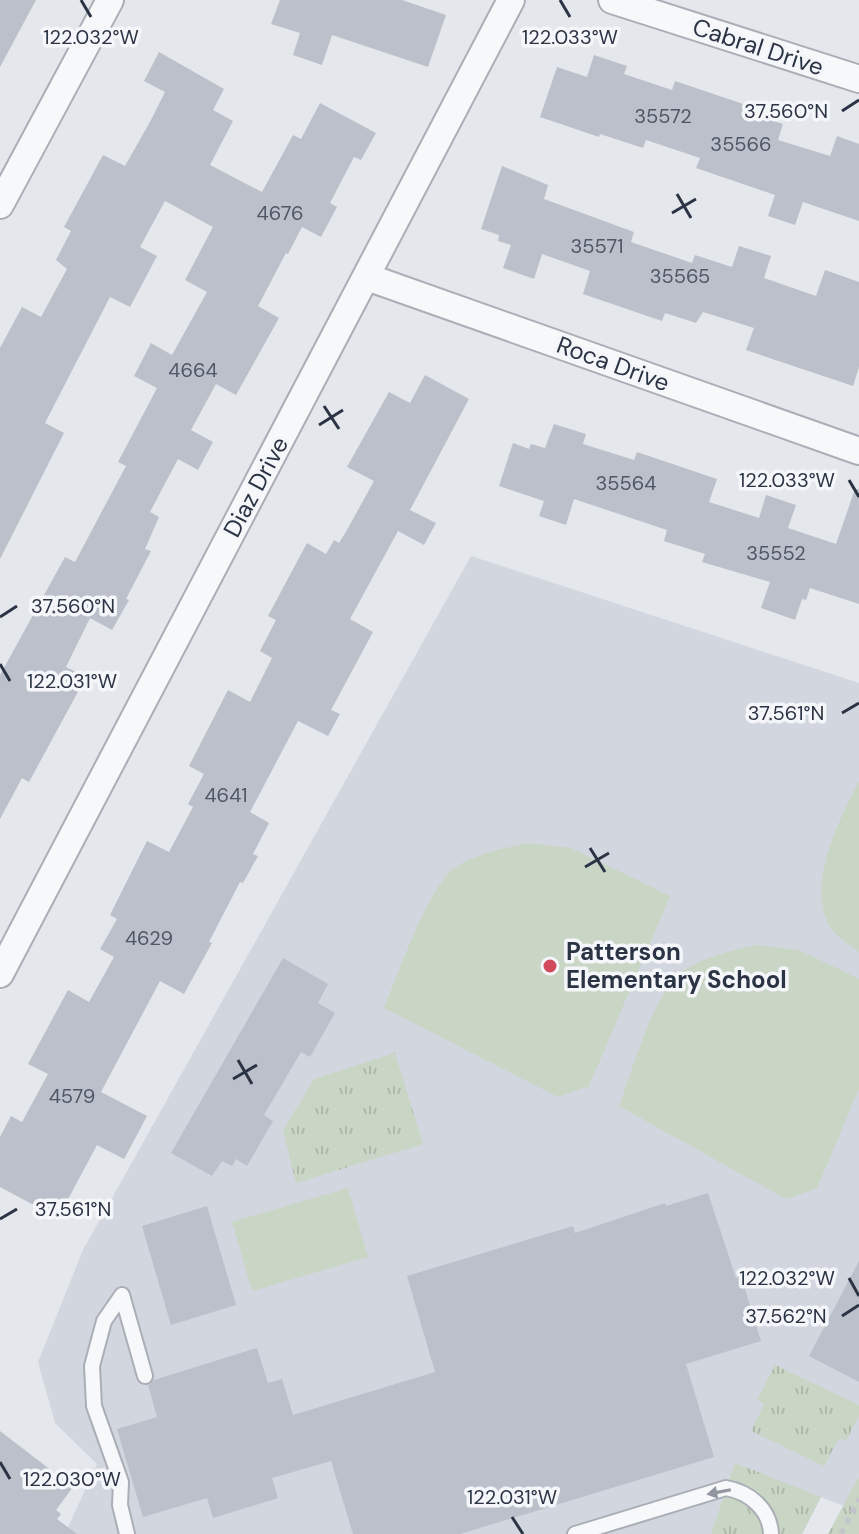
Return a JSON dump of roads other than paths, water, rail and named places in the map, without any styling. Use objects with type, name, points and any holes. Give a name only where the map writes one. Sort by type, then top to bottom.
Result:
[{"type":"street","points":[[0,205],[110,0]]},
{"type":"street","name":"Diaz Drive","points":[[0,974],[511,0]]},
{"type":"street","name":"Cabral Drive","points":[[612,0],[859,79]]},
{"type":"street","name":"Roca Drive","points":[[367,277],[859,451]]},
{"type":"lane","points":[[127,1534],[120,1505],[121,1482],[94,1406],[92,1366],[104,1321],[122,1295],[145,1376]]},
{"type":"lane","points":[[575,1534],[726,1488],[750,1496],[762,1508],[772,1528],[771,1534]]},
{"type":"place","name":"Patterson Elementary School","points":[[550,966]]}]
